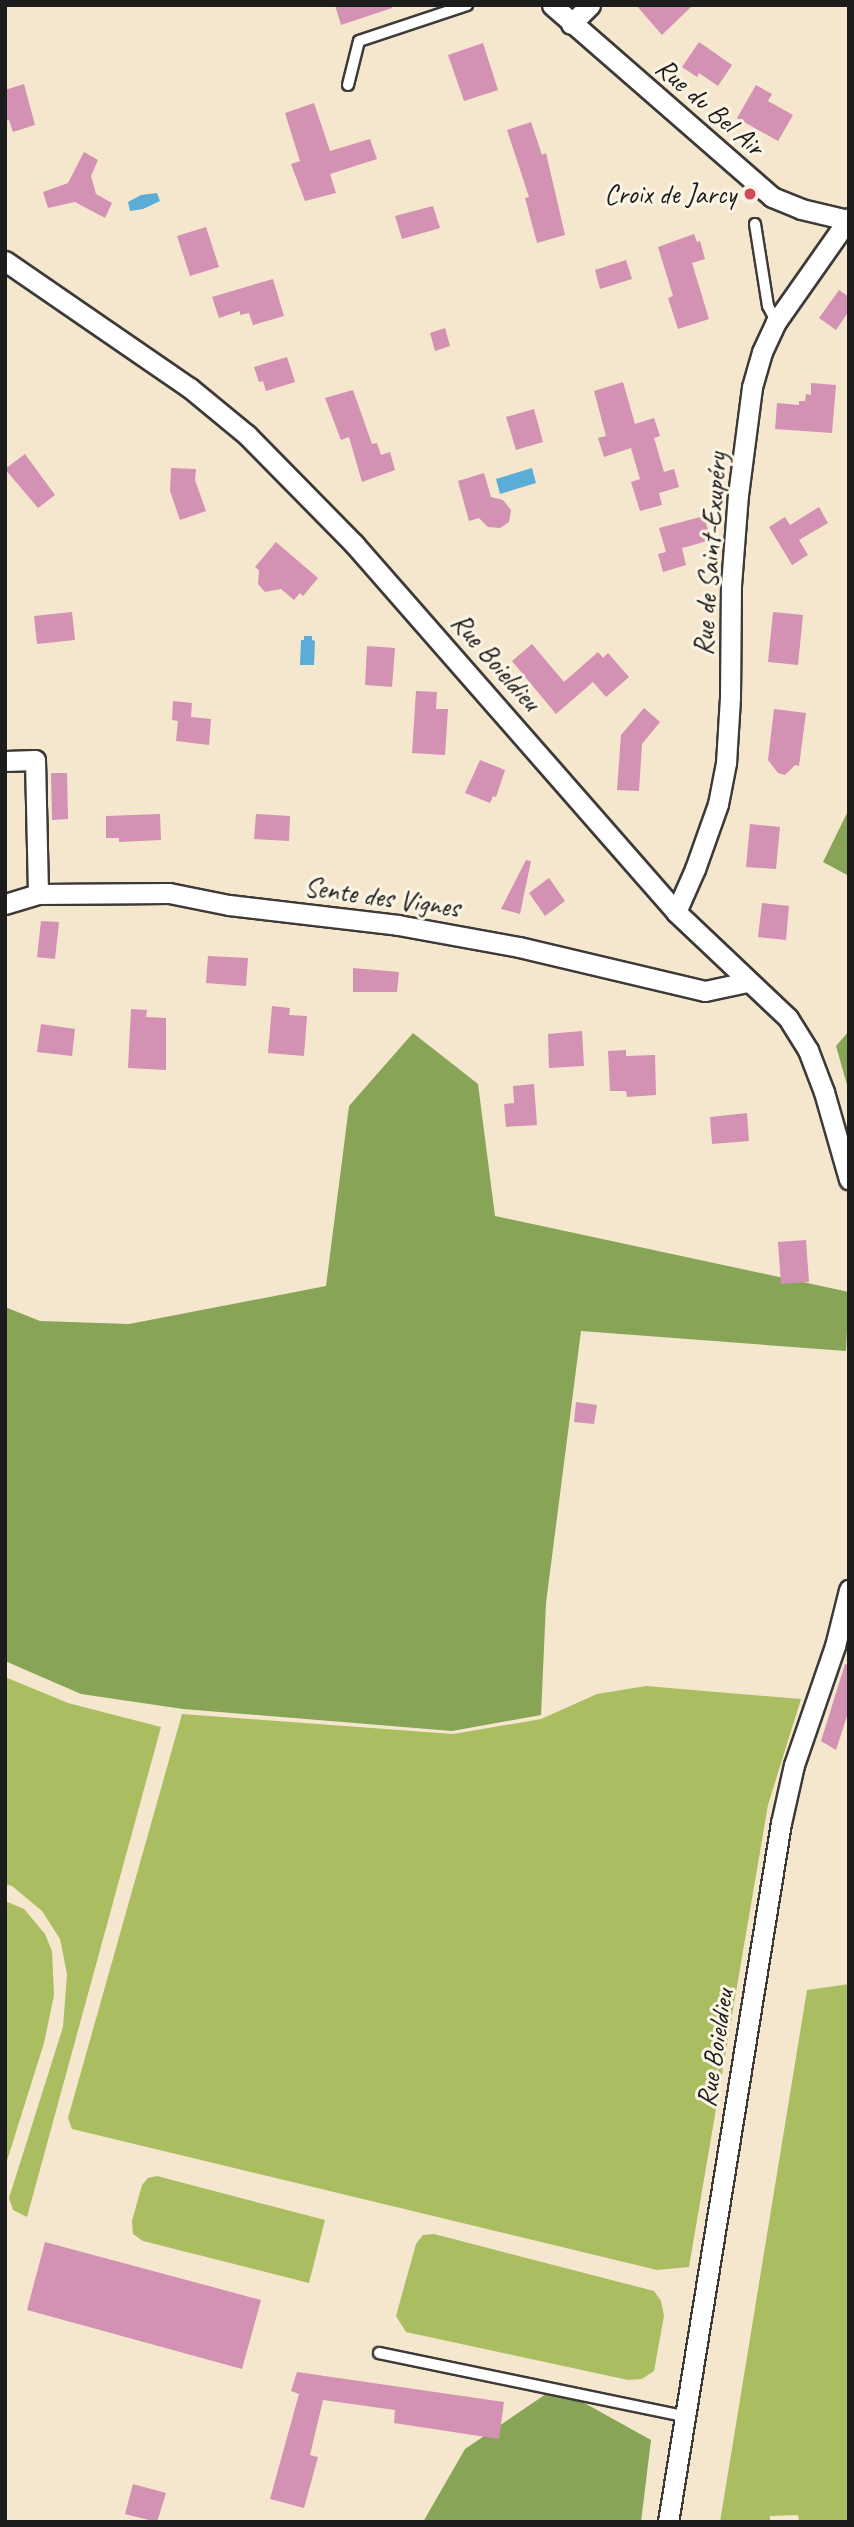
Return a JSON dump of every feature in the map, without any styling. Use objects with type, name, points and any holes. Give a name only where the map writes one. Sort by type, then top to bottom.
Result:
[{"type":"street","name":"Rue du Bel Air","points":[[552,5],[772,197],[801,209],[848,219]]},
{"type":"street","points":[[571,23],[590,5]]},
{"type":"street","name":"Rue de Saint-Exupéry","points":[[676,912],[714,817],[726,763],[730,698],[731,585],[738,495],[752,387],[762,352],[776,322],[848,219]]},
{"type":"street","name":"Rue Boieldieu","points":[[5,261],[190,388],[247,435],[354,544],[676,912],[788,1018],[808,1050],[824,1092],[849,1179]]},
{"type":"street","points":[[5,761],[35,760],[38,894]]},
{"type":"street","name":"Sente des Vignes","points":[[5,904],[38,894],[169,893],[229,905],[398,925],[519,947],[705,991],[747,982]]},
{"type":"street","name":"Rue Boieldieu","points":[[668,2522],[687,2417],[704,2291],[780,1823],[794,1765],[835,1646],[849,1590]]},
{"type":"lane","points":[[348,85],[359,41],[467,5]]},
{"type":"lane","points":[[755,224],[768,306],[776,322]]},
{"type":"lane","points":[[379,2353],[687,2417]]},
{"type":"green space","points":[[849,809],[849,876],[823,862]]},
{"type":"green space","points":[[849,1031],[849,1092],[836,1046]]},
{"type":"green space","points":[[413,1033],[478,1084],[495,1216],[849,1292],[846,1351],[581,1331],[546,1603],[541,1715],[452,1731],[183,1709],[81,1694],[5,1661],[5,1307],[40,1321],[129,1324],[326,1286],[349,1106]]},
{"type":"green space","points":[[5,1677],[68,1703],[161,1727],[27,2217],[13,2210],[9,2198],[63,2027],[67,1974],[60,1939],[42,1911],[12,1886],[5,1884]]},
{"type":"green space","points":[[646,1686],[801,1699],[768,1805],[689,2267],[657,2270],[72,2129],[68,2118],[182,1714],[453,1734],[541,1719],[597,1694]]},
{"type":"green space","points":[[5,1901],[24,1909],[45,1934],[52,1951],[54,1995],[44,2043],[5,2167]]},
{"type":"green space","points":[[849,1984],[849,2522],[799,2522],[798,2515],[770,2516],[770,2522],[720,2522],[807,1990]]},
{"type":"green space","points":[[157,2176],[325,2220],[309,2283],[143,2241],[133,2234],[132,2221],[142,2185],[148,2178]]},
{"type":"green space","points":[[434,2234],[654,2291],[661,2301],[664,2316],[654,2371],[642,2379],[628,2380],[406,2332],[396,2316],[416,2244],[423,2235]]},
{"type":"green space","points":[[546,2394],[579,2400],[651,2440],[641,2522],[423,2522],[465,2449]]},
{"type":"water","points":[[157,193],[160,201],[143,209],[130,211],[128,202],[141,195]]},
{"type":"water","points":[[532,468],[536,483],[500,494],[496,479]]},
{"type":"water","points":[[304,636],[312,636],[315,641],[314,665],[300,665],[301,640],[304,640]]},
{"type":"building","points":[[335,5],[392,5],[392,8],[341,25]]},
{"type":"building","points":[[636,5],[693,5],[662,35]]},
{"type":"building","points":[[699,42],[732,65],[718,86],[699,73],[697,77],[682,67]]},
{"type":"building","points":[[483,43],[498,90],[464,101],[448,55]]},
{"type":"building","points":[[24,84],[35,125],[13,132],[9,120],[5,121],[5,90]]},
{"type":"building","points":[[756,85],[772,94],[768,101],[793,115],[778,141],[737,118]]},
{"type":"building","points":[[314,103],[330,151],[370,139],[377,159],[330,174],[336,193],[305,201],[291,164],[300,161],[285,113]]},
{"type":"building","points":[[531,122],[542,155],[546,153],[565,235],[537,243],[525,198],[529,197],[507,130]]},
{"type":"building","points":[[84,152],[98,160],[91,176],[96,194],[112,203],[105,218],[75,202],[48,208],[43,192],[68,183]]},
{"type":"building","points":[[433,206],[440,228],[402,239],[395,216]]},
{"type":"building","points":[[206,227],[219,267],[190,276],[177,236]]},
{"type":"building","points":[[694,234],[697,242],[700,241],[705,259],[692,263],[709,319],[678,329],[668,298],[673,296],[658,247]]},
{"type":"building","points":[[626,260],[632,279],[600,289],[595,270]]},
{"type":"building","points":[[273,279],[284,316],[253,325],[249,313],[240,315],[240,311],[219,318],[212,297]]},
{"type":"building","points":[[839,290],[849,297],[849,311],[836,330],[819,318]]},
{"type":"building","points":[[445,328],[450,346],[435,351],[430,333]]},
{"type":"building","points":[[287,357],[295,382],[266,391],[263,381],[259,382],[254,367]]},
{"type":"building","points":[[623,382],[635,424],[654,418],[660,436],[654,438],[664,472],[674,469],[679,487],[659,493],[662,505],[640,511],[631,482],[640,479],[631,448],[604,457],[598,438],[606,436],[594,391]]},
{"type":"building","points":[[811,383],[836,385],[832,433],[775,429],[777,403],[799,405],[799,401],[805,401],[806,394],[811,395]]},
{"type":"building","points":[[353,390],[372,444],[377,443],[381,455],[390,452],[395,470],[362,482],[349,437],[341,440],[325,398]]},
{"type":"building","points":[[534,409],[543,442],[516,450],[506,417]]},
{"type":"building","points":[[25,454],[55,495],[38,508],[5,469]]},
{"type":"building","points":[[171,468],[196,469],[195,480],[206,511],[180,520],[170,491]]},
{"type":"building","points":[[484,473],[491,497],[503,500],[511,510],[509,522],[500,528],[488,527],[479,518],[469,521],[458,481]]},
{"type":"building","points":[[819,507],[828,523],[799,540],[808,555],[792,565],[769,527],[785,517],[790,525]]},
{"type":"building","points":[[704,516],[711,540],[682,548],[686,565],[663,572],[658,554],[666,552],[659,528]]},
{"type":"building","points":[[276,542],[318,578],[303,596],[300,593],[294,600],[281,589],[265,592],[258,584],[259,570],[255,567]]},
{"type":"building","points":[[72,612],[75,640],[37,644],[34,616]]},
{"type":"building","points":[[773,612],[803,615],[798,665],[768,662]]},
{"type":"building","points":[[532,644],[564,682],[598,652],[603,658],[608,653],[629,677],[606,697],[593,682],[556,714],[512,661]]},
{"type":"building","points":[[367,646],[395,648],[392,687],[365,685]]},
{"type":"building","points":[[416,691],[437,692],[436,709],[448,709],[445,755],[412,753]]},
{"type":"building","points":[[173,701],[192,703],[191,717],[211,719],[209,745],[176,741],[178,721],[172,720]]},
{"type":"building","points":[[644,708],[660,722],[642,744],[639,791],[617,790],[621,735]]},
{"type":"building","points":[[774,709],[806,713],[799,766],[795,765],[785,775],[778,773],[768,760]]},
{"type":"building","points":[[480,760],[505,770],[496,797],[493,796],[490,803],[465,793]]},
{"type":"building","points":[[51,773],[67,773],[68,819],[52,820]]},
{"type":"building","points":[[160,814],[161,840],[119,842],[119,838],[106,838],[106,816]]},
{"type":"building","points":[[256,814],[290,816],[289,841],[254,839]]},
{"type":"building","points":[[750,824],[780,827],[776,869],[746,867]]},
{"type":"building","points":[[526,860],[531,861],[520,914],[501,909]]},
{"type":"building","points":[[549,878],[565,901],[545,916],[529,893]]},
{"type":"building","points":[[762,903],[789,906],[786,940],[758,937]]},
{"type":"building","points":[[41,921],[59,922],[55,959],[37,957]]},
{"type":"building","points":[[208,956],[248,958],[246,986],[206,983]]},
{"type":"building","points":[[353,968],[399,972],[397,992],[353,992]]},
{"type":"building","points":[[272,1006],[290,1008],[289,1015],[307,1016],[304,1056],[268,1053]]},
{"type":"building","points":[[131,1009],[147,1010],[146,1017],[166,1018],[166,1070],[128,1068]]},
{"type":"building","points":[[41,1024],[75,1029],[72,1056],[37,1052]]},
{"type":"building","points":[[582,1031],[584,1066],[549,1068],[548,1034]]},
{"type":"building","points":[[626,1050],[626,1056],[655,1055],[656,1095],[627,1097],[626,1091],[610,1091],[608,1051]]},
{"type":"building","points":[[534,1084],[537,1125],[506,1127],[504,1104],[514,1103],[513,1086]]},
{"type":"building","points":[[747,1113],[749,1141],[712,1144],[710,1117]]},
{"type":"building","points":[[806,1240],[809,1282],[781,1284],[778,1242]]},
{"type":"building","points":[[576,1402],[597,1405],[594,1424],[574,1422]]},
{"type":"building","points":[[845,1664],[849,1665],[849,1710],[836,1750],[821,1741]]},
{"type":"building","points":[[45,2242],[261,2300],[242,2369],[27,2310]]},
{"type":"building","points":[[297,2372],[504,2402],[499,2439],[394,2423],[395,2410],[323,2400],[310,2455],[318,2457],[304,2508],[270,2499],[299,2394],[291,2391]]},
{"type":"building","points":[[133,2484],[166,2493],[157,2522],[125,2514]]},
{"type":"place","name":"Croix de Jarcy","points":[[750,194]]}]
